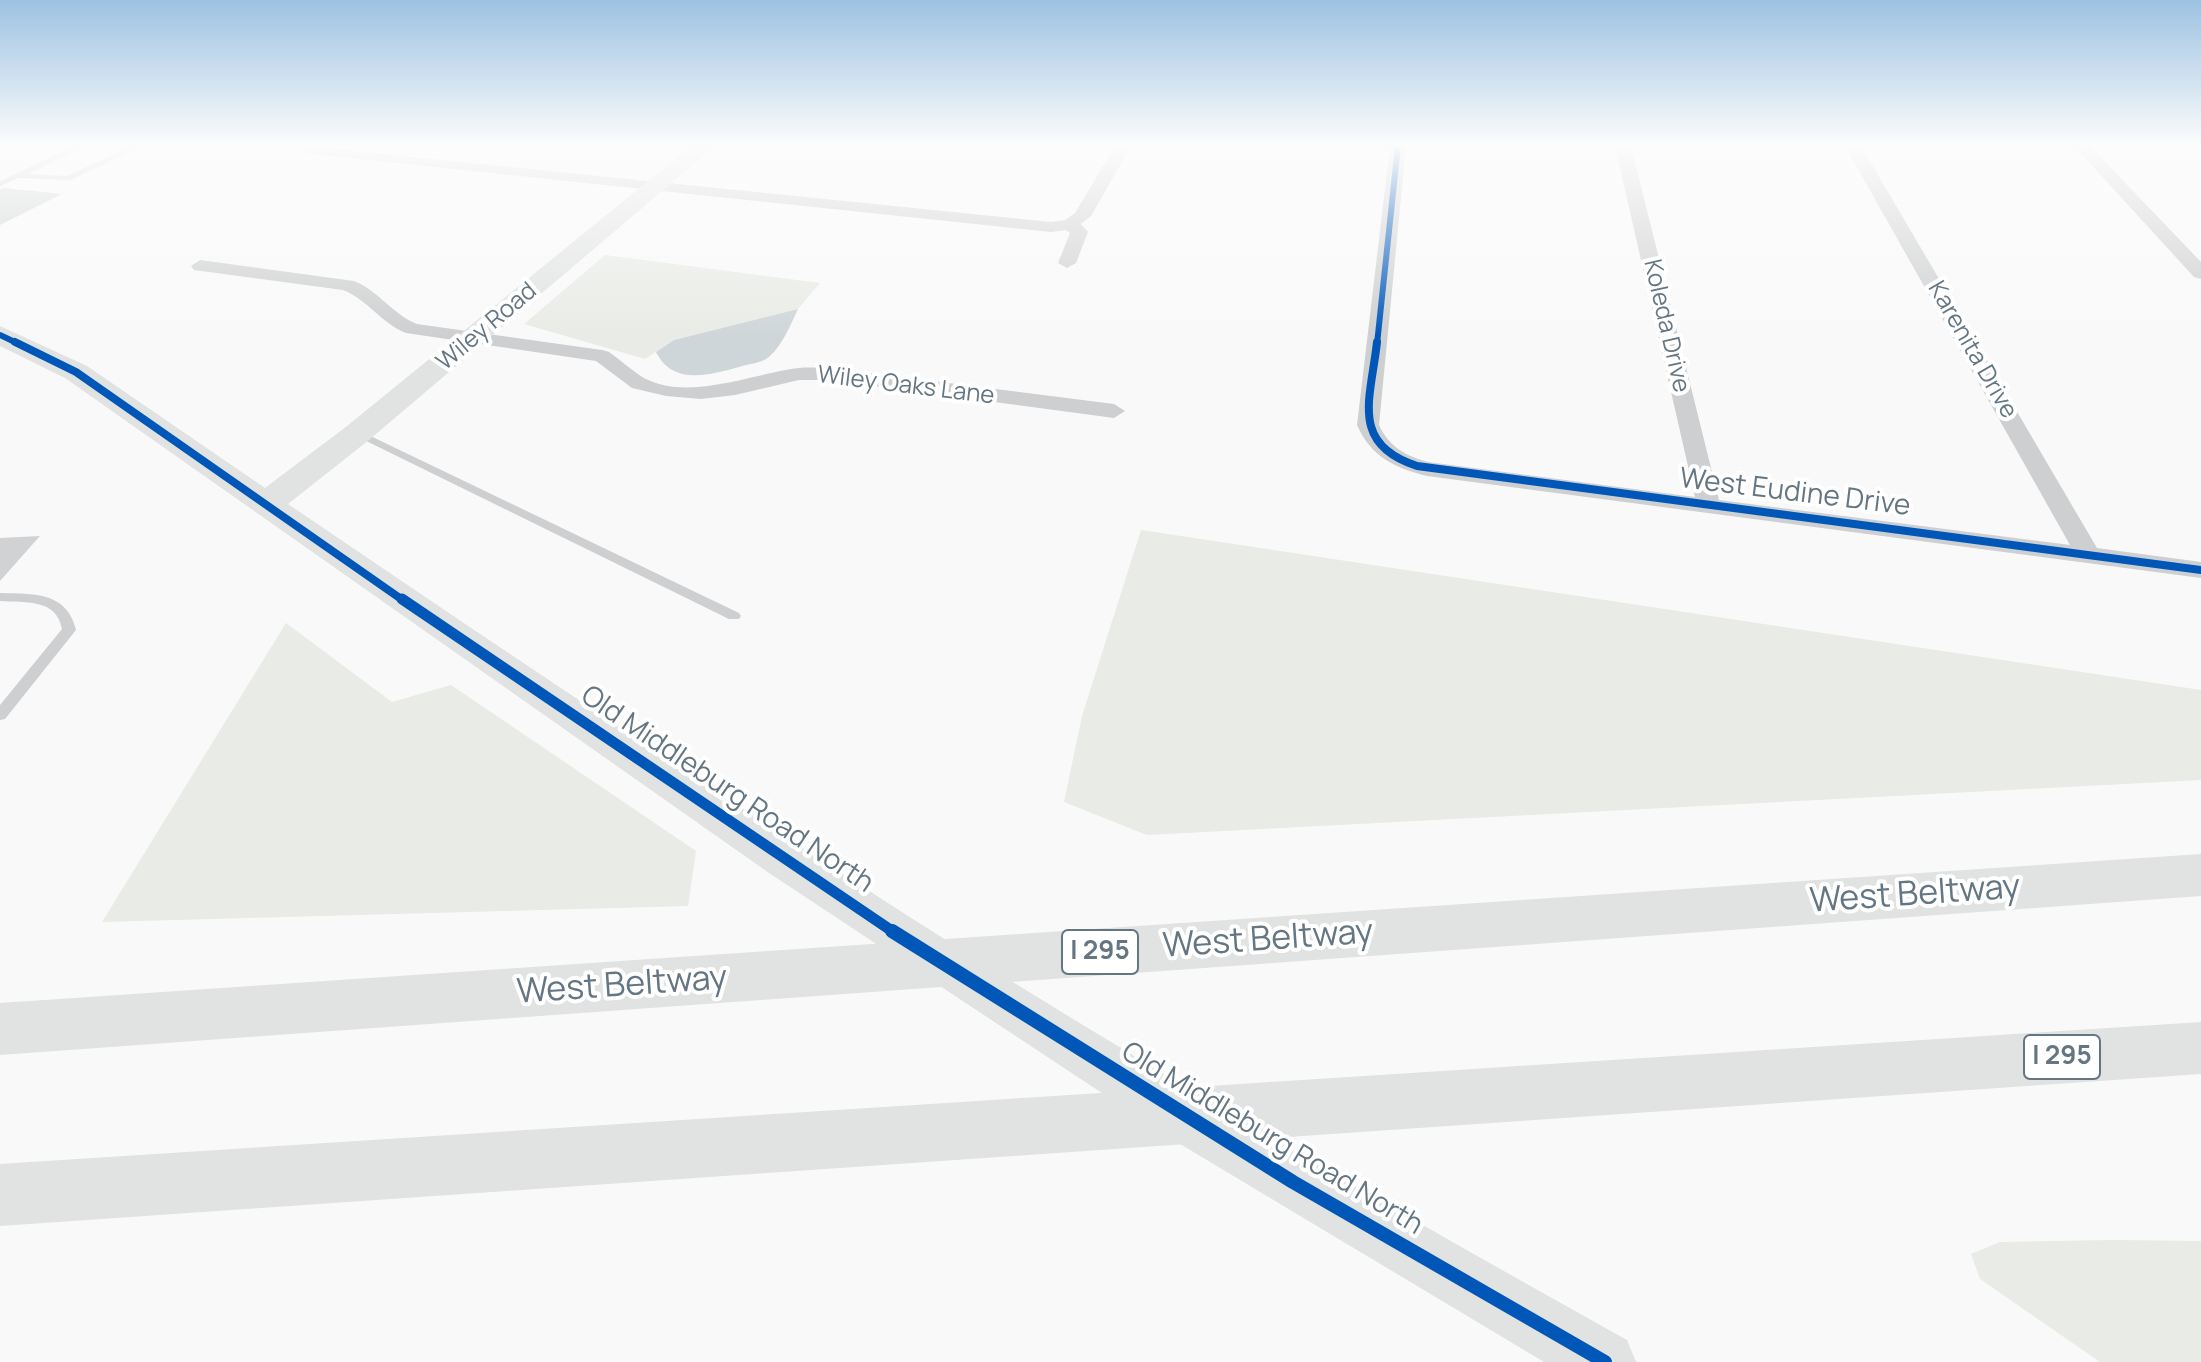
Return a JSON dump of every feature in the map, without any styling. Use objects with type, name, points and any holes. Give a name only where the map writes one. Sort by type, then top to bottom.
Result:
[{"type":"highway","name":"West Beltway","points":[[0,1029],[2201,875]]},
{"type":"highway","name":"I 295","points":[[0,1195],[2201,1048]]},
{"type":"main road","name":"Wiley Road","points":[[266,504],[475,338],[628,210]]},
{"type":"main road","name":"Old Middleburg Road North","points":[[0,335],[76,372],[784,860],[1048,1031],[1438,1269],[1605,1362]]},
{"type":"street","points":[[883,210],[1051,227],[1070,224],[1086,210]]},
{"type":"street","name":"West Eudine Drive","points":[[1391,210],[1368,425],[1373,440],[1402,463],[1427,469],[2201,570]]},
{"type":"street","name":"Koleda Drive","points":[[1638,210],[1709,506]]},
{"type":"street","name":"Karenita Drive","points":[[1890,210],[2088,555]]},
{"type":"street","points":[[2142,210],[2201,273]]},
{"type":"street","points":[[1067,263],[1079,232],[1070,224]]},
{"type":"street","name":"Wiley Oaks Lane","points":[[200,266],[347,285],[365,291],[374,298],[380,311],[394,323],[413,329],[602,356],[639,384],[666,390],[701,393],[735,389],[799,374],[830,374],[1114,411]]},
{"type":"lane","points":[[358,433],[734,616]]},
{"type":"lane","points":[[0,597],[39,599],[58,606],[69,619],[69,630],[0,715]]},
{"type":"shaded area","points":[[605,255],[820,283],[798,309],[674,340],[645,359],[524,324]]},
{"type":"shaded area","points":[[798,309],[778,346],[769,357],[759,362],[704,375],[682,374],[663,363],[656,352],[674,340]]},
{"type":"shaded area","points":[[1141,530],[2201,690],[2201,780],[1147,835],[1064,802],[1082,716]]},
{"type":"shaded area","points":[[286,623],[392,702],[451,685],[696,851],[688,906],[102,922]]},
{"type":"shaded area","points":[[2201,1241],[2201,1362],[2100,1362],[1980,1279],[1971,1254],[2000,1242]]},
{"type":"building","points":[[0,210],[31,210],[0,225]]},
{"type":"building","points":[[40,536],[0,581],[0,538]]},
{"type":"cycle path","points":[[1391,210],[1368,425],[1384,449],[1407,463],[1427,469],[2201,570]]},
{"type":"cycle path","points":[[0,335],[76,372],[607,740],[986,992],[1293,1182],[1605,1362]]}]
